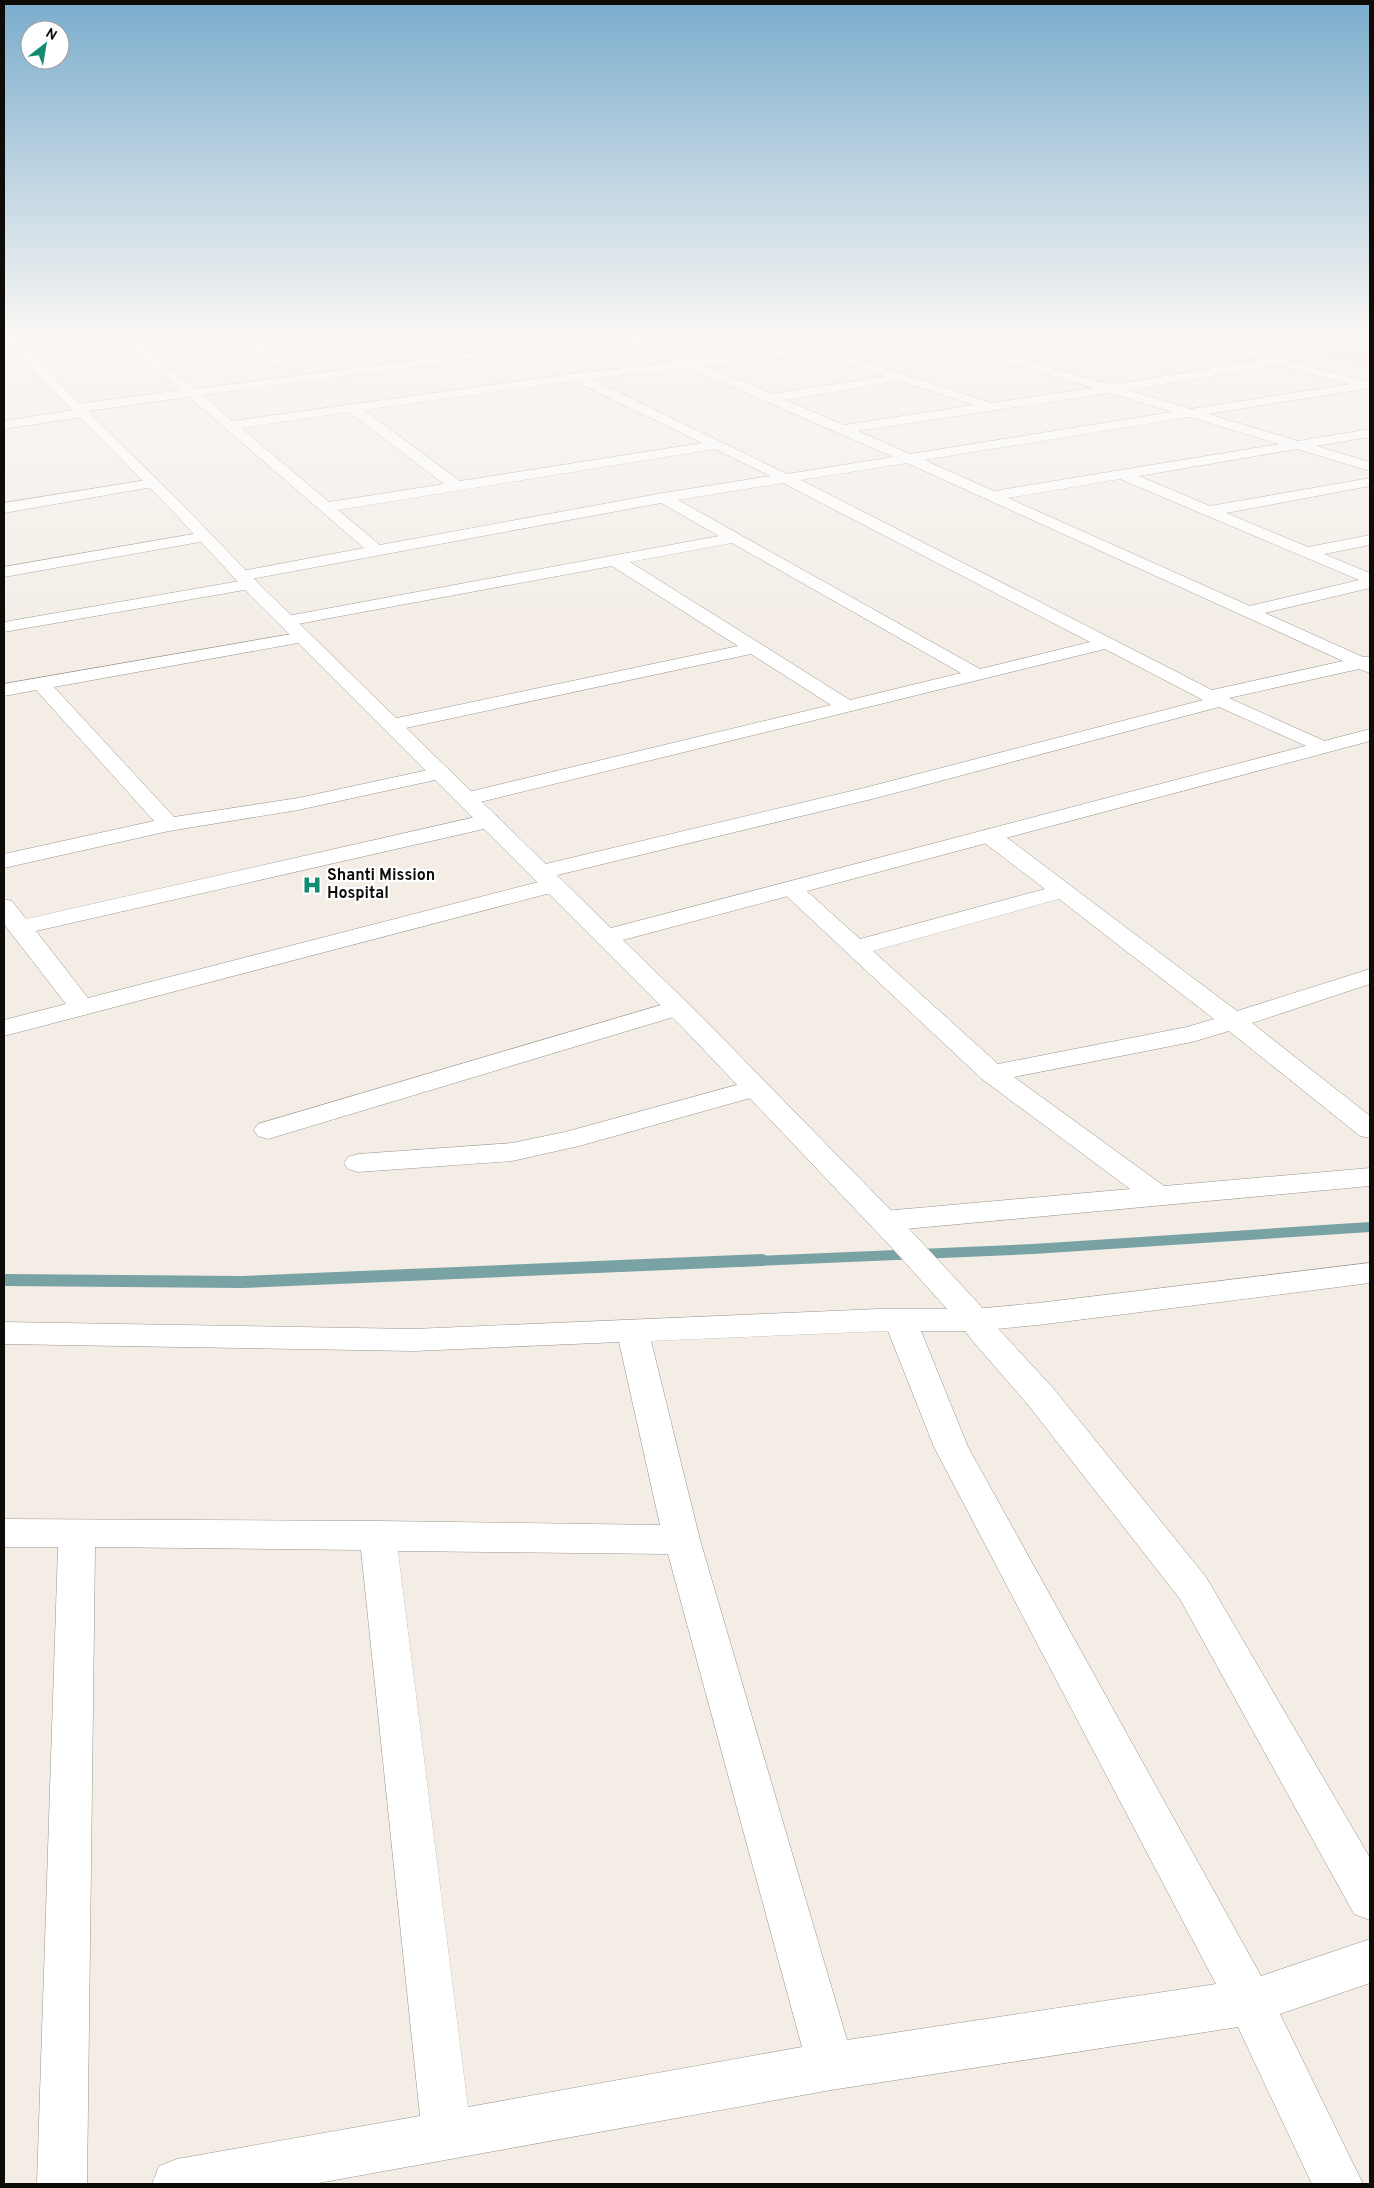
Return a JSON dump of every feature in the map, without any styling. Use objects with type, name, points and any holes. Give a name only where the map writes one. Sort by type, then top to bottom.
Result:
[{"type":"street","points":[[107,437],[286,621],[678,1008],[894,1231],[1041,1397],[1193,1588],[1370,1899]]},
{"type":"street","points":[[244,437],[376,550]]},
{"type":"street","points":[[391,437],[457,486]]},
{"type":"street","points":[[700,437],[784,478],[1215,698],[1322,747]]},
{"type":"street","points":[[862,437],[1247,612],[1367,664]]},
{"type":"street","points":[[4,627],[246,580],[376,550],[663,498],[1035,437]]},
{"type":"street","points":[[1270,437],[1370,468]]},
{"type":"street","points":[[993,496],[1348,437]]},
{"type":"street","points":[[325,507],[716,445]]},
{"type":"street","points":[[1121,474],[1370,579]]},
{"type":"street","points":[[1209,511],[1370,482]]},
{"type":"street","points":[[4,508],[153,483]]},
{"type":"street","points":[[663,498],[978,675]]},
{"type":"street","points":[[4,572],[205,537]]},
{"type":"street","points":[[286,621],[734,538]]},
{"type":"street","points":[[1307,552],[1370,540]]},
{"type":"street","points":[[615,560],[848,707]]},
{"type":"street","points":[[1247,612],[1370,583]]},
{"type":"street","points":[[4,690],[40,682],[145,666],[303,637]]},
{"type":"street","points":[[468,799],[1108,643]]},
{"type":"street","points":[[392,725],[754,648]]},
{"type":"street","points":[[4,1028],[547,878],[1215,698],[1367,664]]},
{"type":"street","points":[[40,682],[169,824]]},
{"type":"street","points":[[606,937],[1370,734]]},
{"type":"street","points":[[4,861],[169,824],[298,804],[442,773]]},
{"type":"street","points":[[19,928],[490,821]]},
{"type":"street","points":[[990,836],[1233,1021],[1370,1130]]},
{"type":"street","points":[[791,889],[992,1073],[1158,1196]]},
{"type":"street","points":[[855,948],[1063,891]]},
{"type":"street","points":[[4,906],[82,1008]]},
{"type":"street","points":[[992,1073],[1192,1034],[1370,976]]},
{"type":"street","points":[[268,1130],[678,1008]]},
{"type":"street","points":[[358,1163],[512,1152],[569,1140],[755,1088]]},
{"type":"street","points":[[894,1231],[1158,1196],[1370,1177]]},
{"type":"street","points":[[4,1333],[414,1340],[1048,1313],[1366,1280]]},
{"type":"street","points":[[900,1320],[951,1447],[1250,2002],[1338,2184]]},
{"type":"street","points":[[632,1330],[682,1540],[831,2066]]},
{"type":"street","points":[[62,2184],[77,1532]]},
{"type":"street","points":[[4,1533],[378,1535],[682,1540]]},
{"type":"street","points":[[378,1535],[447,2135]]},
{"type":"street","points":[[178,2184],[831,2066],[1250,2002],[1370,1961]]},
{"type":"waterway","points":[[732,1262],[1033,1249],[1370,1227]]},
{"type":"waterway","points":[[4,1280],[242,1282],[762,1260]]},
{"type":"place","name":"Shanti Mission Hospital","points":[[312,885]]}]
